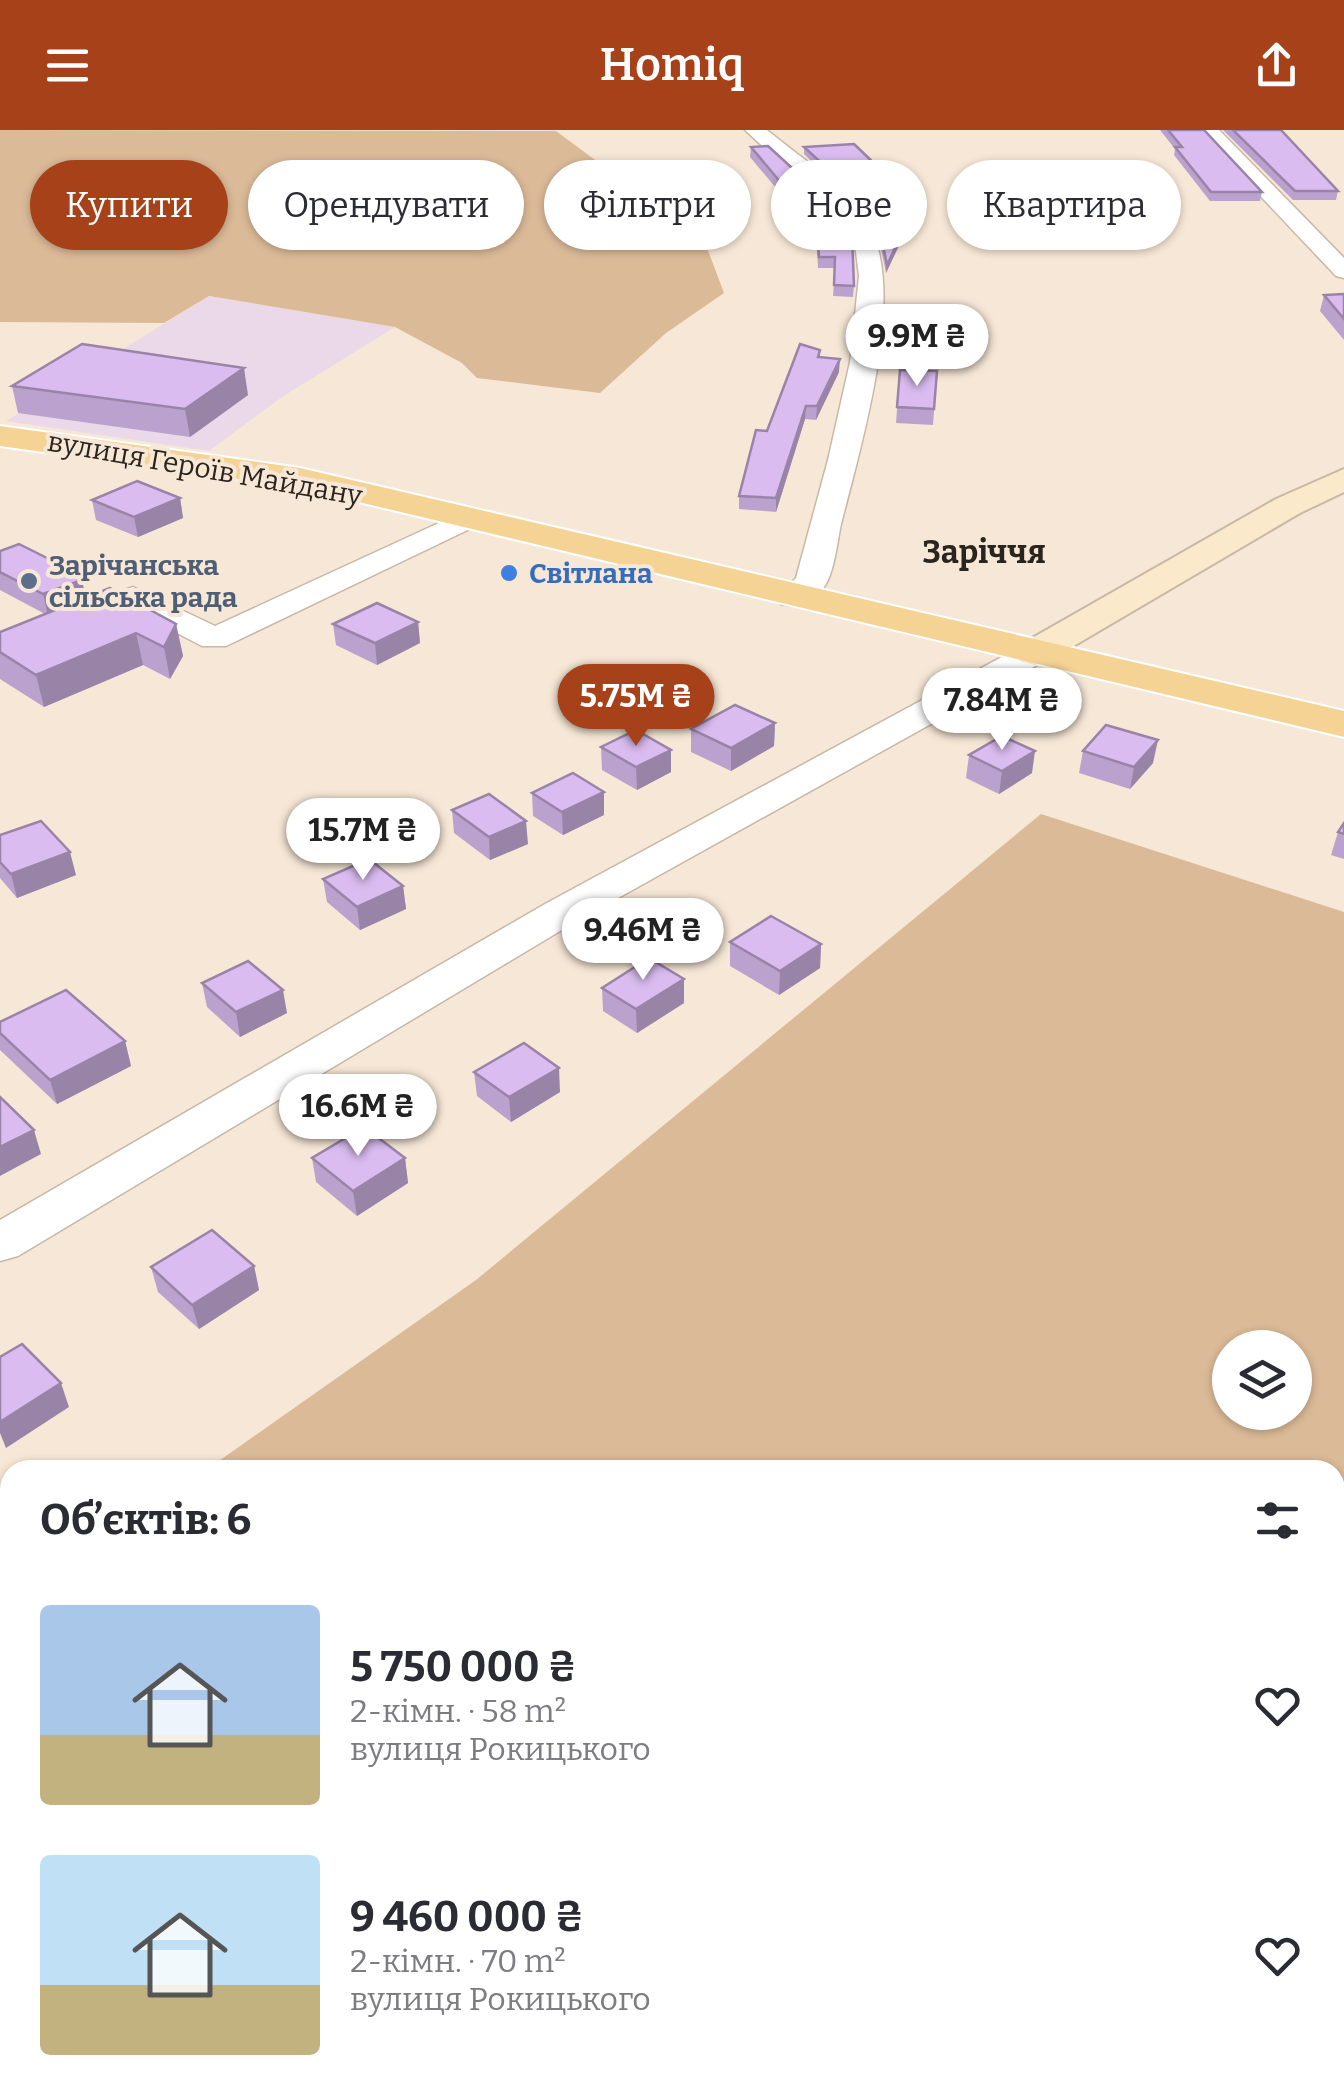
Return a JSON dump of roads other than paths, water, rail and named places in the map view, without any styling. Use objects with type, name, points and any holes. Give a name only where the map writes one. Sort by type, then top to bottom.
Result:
[{"type":"main road","name":"вулиця Героїв Майдану","points":[[0,436],[300,478],[1344,724]]},
{"type":"street","points":[[754,130],[846,212],[866,243],[870,304],[861,370],[811,582],[793,597]]},
{"type":"street","points":[[1208,130],[1344,272]]},
{"type":"street","points":[[0,1243],[560,913],[1344,478]]},
{"type":"street","points":[[0,650],[133,598],[214,639],[467,518]]},
{"type":"place","name":"Світлана","points":[[509,573]]},
{"type":"place","name":"Зарічанська сільська рада","points":[[29,581]]},
{"type":"district","name":"Заріччя","points":[[984,552]]}]
